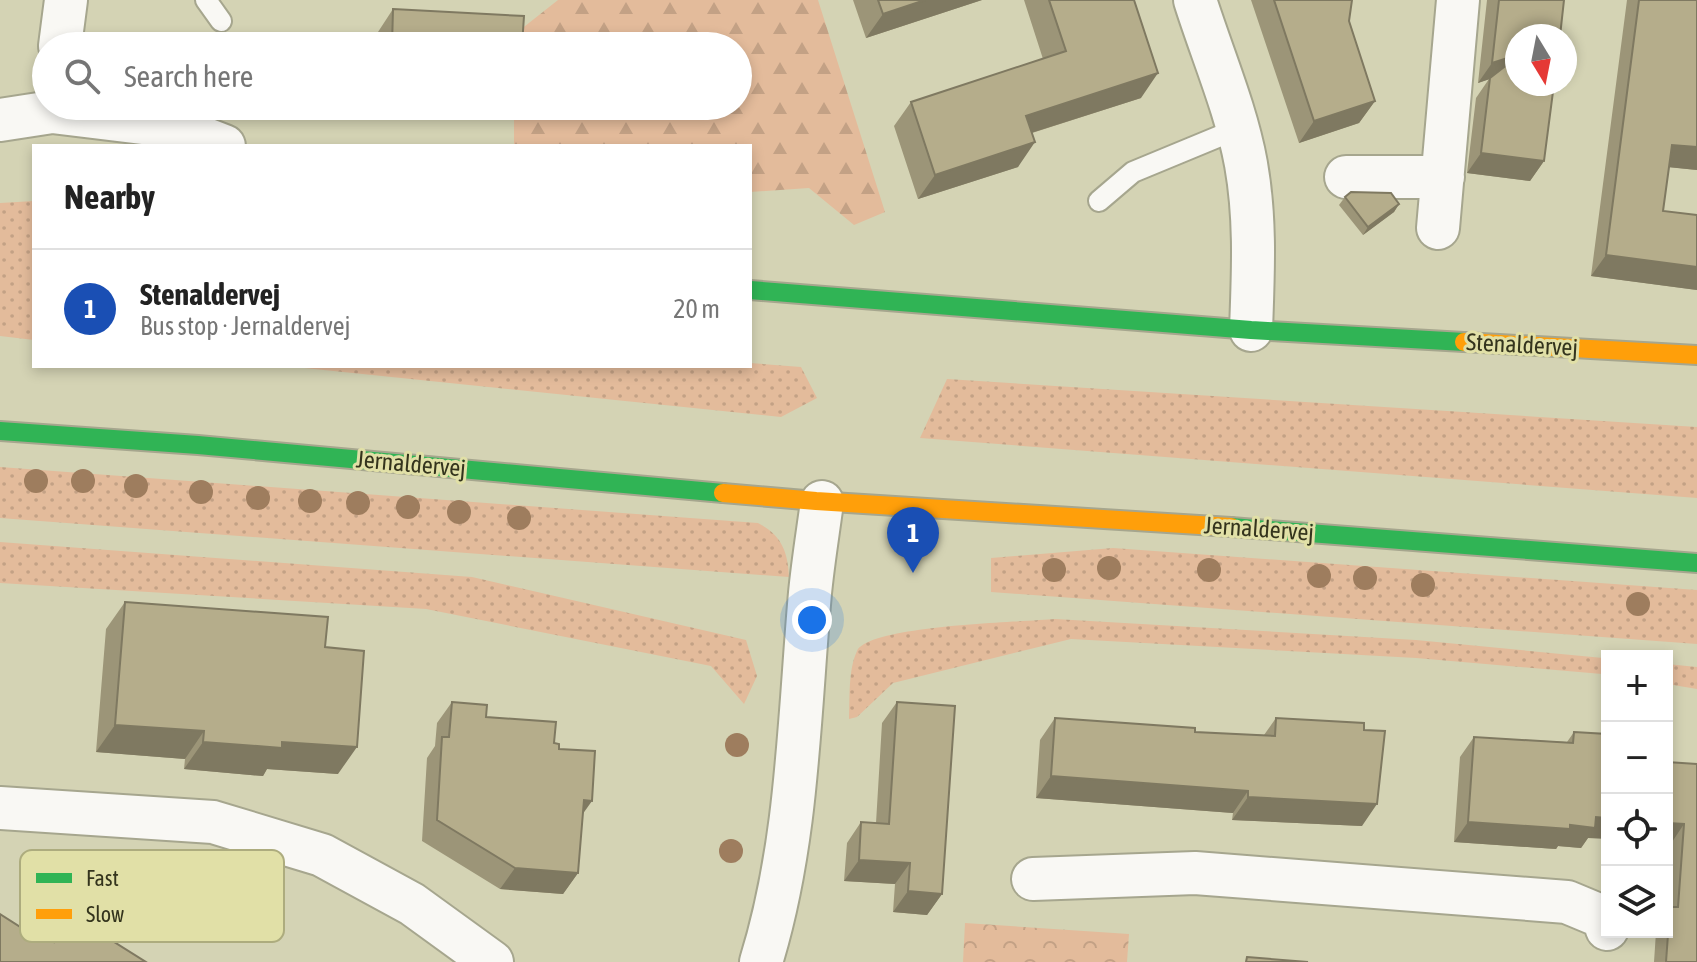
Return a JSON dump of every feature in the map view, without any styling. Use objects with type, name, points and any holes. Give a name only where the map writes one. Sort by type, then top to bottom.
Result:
[{"type":"street","points":[[62,32],[66,0]]},
{"type":"street","points":[[1195,0],[1246,165],[1255,245],[1251,330]]},
{"type":"street","points":[[1438,228],[1458,0]]},
{"type":"street","points":[[0,120],[32,113]]},
{"type":"street","points":[[128,120],[175,127],[219,144]]},
{"type":"street","points":[[1346,177],[1443,177]]},
{"type":"street","name":"Stenaldervej","points":[[752,290],[1251,330],[1697,355]]},
{"type":"street","name":"Jernaldervej","points":[[0,431],[198,445],[822,502],[1278,530],[1697,563]]},
{"type":"street","points":[[761,962],[773,922],[788,845],[810,590],[822,502]]},
{"type":"street","points":[[0,808],[213,822],[322,855],[412,904],[492,962]]},
{"type":"street","points":[[1033,879],[1195,873],[1567,902],[1601,916]]},
{"type":"street","points":[[1609,962],[1610,938]]},
{"type":"lane","points":[[206,0],[221,21]]},
{"type":"lane","points":[[1099,201],[1133,172],[1237,129]]},
{"type":"green space","points":[[558,0],[818,0],[885,212],[854,225],[809,188],[752,192],[752,144],[514,144],[514,120],[752,120],[752,32],[518,32]]},
{"type":"green space","points":[[32,201],[32,340],[0,336],[0,203]]},
{"type":"green space","points":[[752,363],[801,367],[817,398],[781,417],[304,368],[752,368]]},
{"type":"green space","points":[[947,379],[1697,427],[1697,498],[920,438]]},
{"type":"green space","points":[[0,467],[758,523],[782,545],[789,577],[0,518]]},
{"type":"green space","points":[[0,542],[472,577],[746,640],[757,676],[744,704],[711,666],[426,609],[0,583]]},
{"type":"green space","points":[[1113,548],[1697,590],[1697,644],[991,592],[991,558]]},
{"type":"green space","points":[[1055,619],[1416,640],[1601,658],[1601,674],[1416,658],[1071,639],[893,683],[857,717],[849,719],[852,667],[857,651],[868,642],[916,630]]},
{"type":"green space","points":[[1673,665],[1697,667],[1697,689],[1673,685]]},
{"type":"green space","points":[[965,923],[1129,934],[1127,962],[963,962]]},
{"type":"building","points":[[878,0],[925,0],[883,14]]},
{"type":"building","points":[[1049,0],[1134,0],[1158,73],[1026,116],[1035,142],[935,175],[911,102],[1066,51]]},
{"type":"building","points":[[1274,0],[1352,0],[1349,21],[1375,101],[1314,121]]},
{"type":"building","points":[[1499,0],[1564,0],[1561,24],[1505,24],[1505,59],[1492,63]]},
{"type":"building","points":[[1639,0],[1697,0],[1697,147],[1672,145],[1663,211],[1697,215],[1697,267],[1606,255]]},
{"type":"building","points":[[393,9],[524,16],[523,32],[392,32]]},
{"type":"building","points":[[1505,66],[1505,96],[1552,96],[1544,161],[1481,153],[1490,78]]},
{"type":"building","points":[[1351,192],[1391,193],[1399,204],[1368,227],[1345,197]]},
{"type":"building","points":[[125,602],[328,617],[325,647],[364,651],[357,747],[282,742],[282,748],[203,742],[204,731],[115,725]]},
{"type":"building","points":[[452,702],[487,705],[486,717],[556,722],[554,743],[559,744],[559,749],[595,751],[592,801],[584,800],[578,873],[515,868],[437,820],[442,737],[449,737]]},
{"type":"building","points":[[897,702],[955,706],[942,894],[908,891],[910,863],[859,860],[861,822],[889,824]]},
{"type":"building","points":[[1055,718],[1195,728],[1195,732],[1275,736],[1276,718],[1364,723],[1364,730],[1385,731],[1377,804],[1248,797],[1248,791],[1051,776]]},
{"type":"building","points":[[1574,732],[1601,734],[1601,817],[1596,817],[1595,828],[1468,822],[1474,737],[1573,743]]},
{"type":"building","points":[[1673,762],[1697,764],[1697,962],[1666,962],[1668,938],[1673,938],[1673,907],[1678,907],[1684,824],[1673,823]]},
{"type":"building","points":[[0,914],[20,927],[20,942],[114,942],[146,962],[0,962]]},
{"type":"building","points":[[1247,957],[1308,962],[1246,962]]},
{"type":"traffic: fast","points":[[752,290],[1251,330],[1464,342]]},
{"type":"traffic: fast","points":[[0,431],[198,445],[723,493]]},
{"type":"traffic: fast","points":[[1231,527],[1697,563]]},
{"type":"traffic: slow","points":[[1464,342],[1697,355]]},
{"type":"traffic: slow","points":[[723,493],[1231,527]]},
{"type":"place","name":"Stenaldervej","points":[[913,573]]}]
